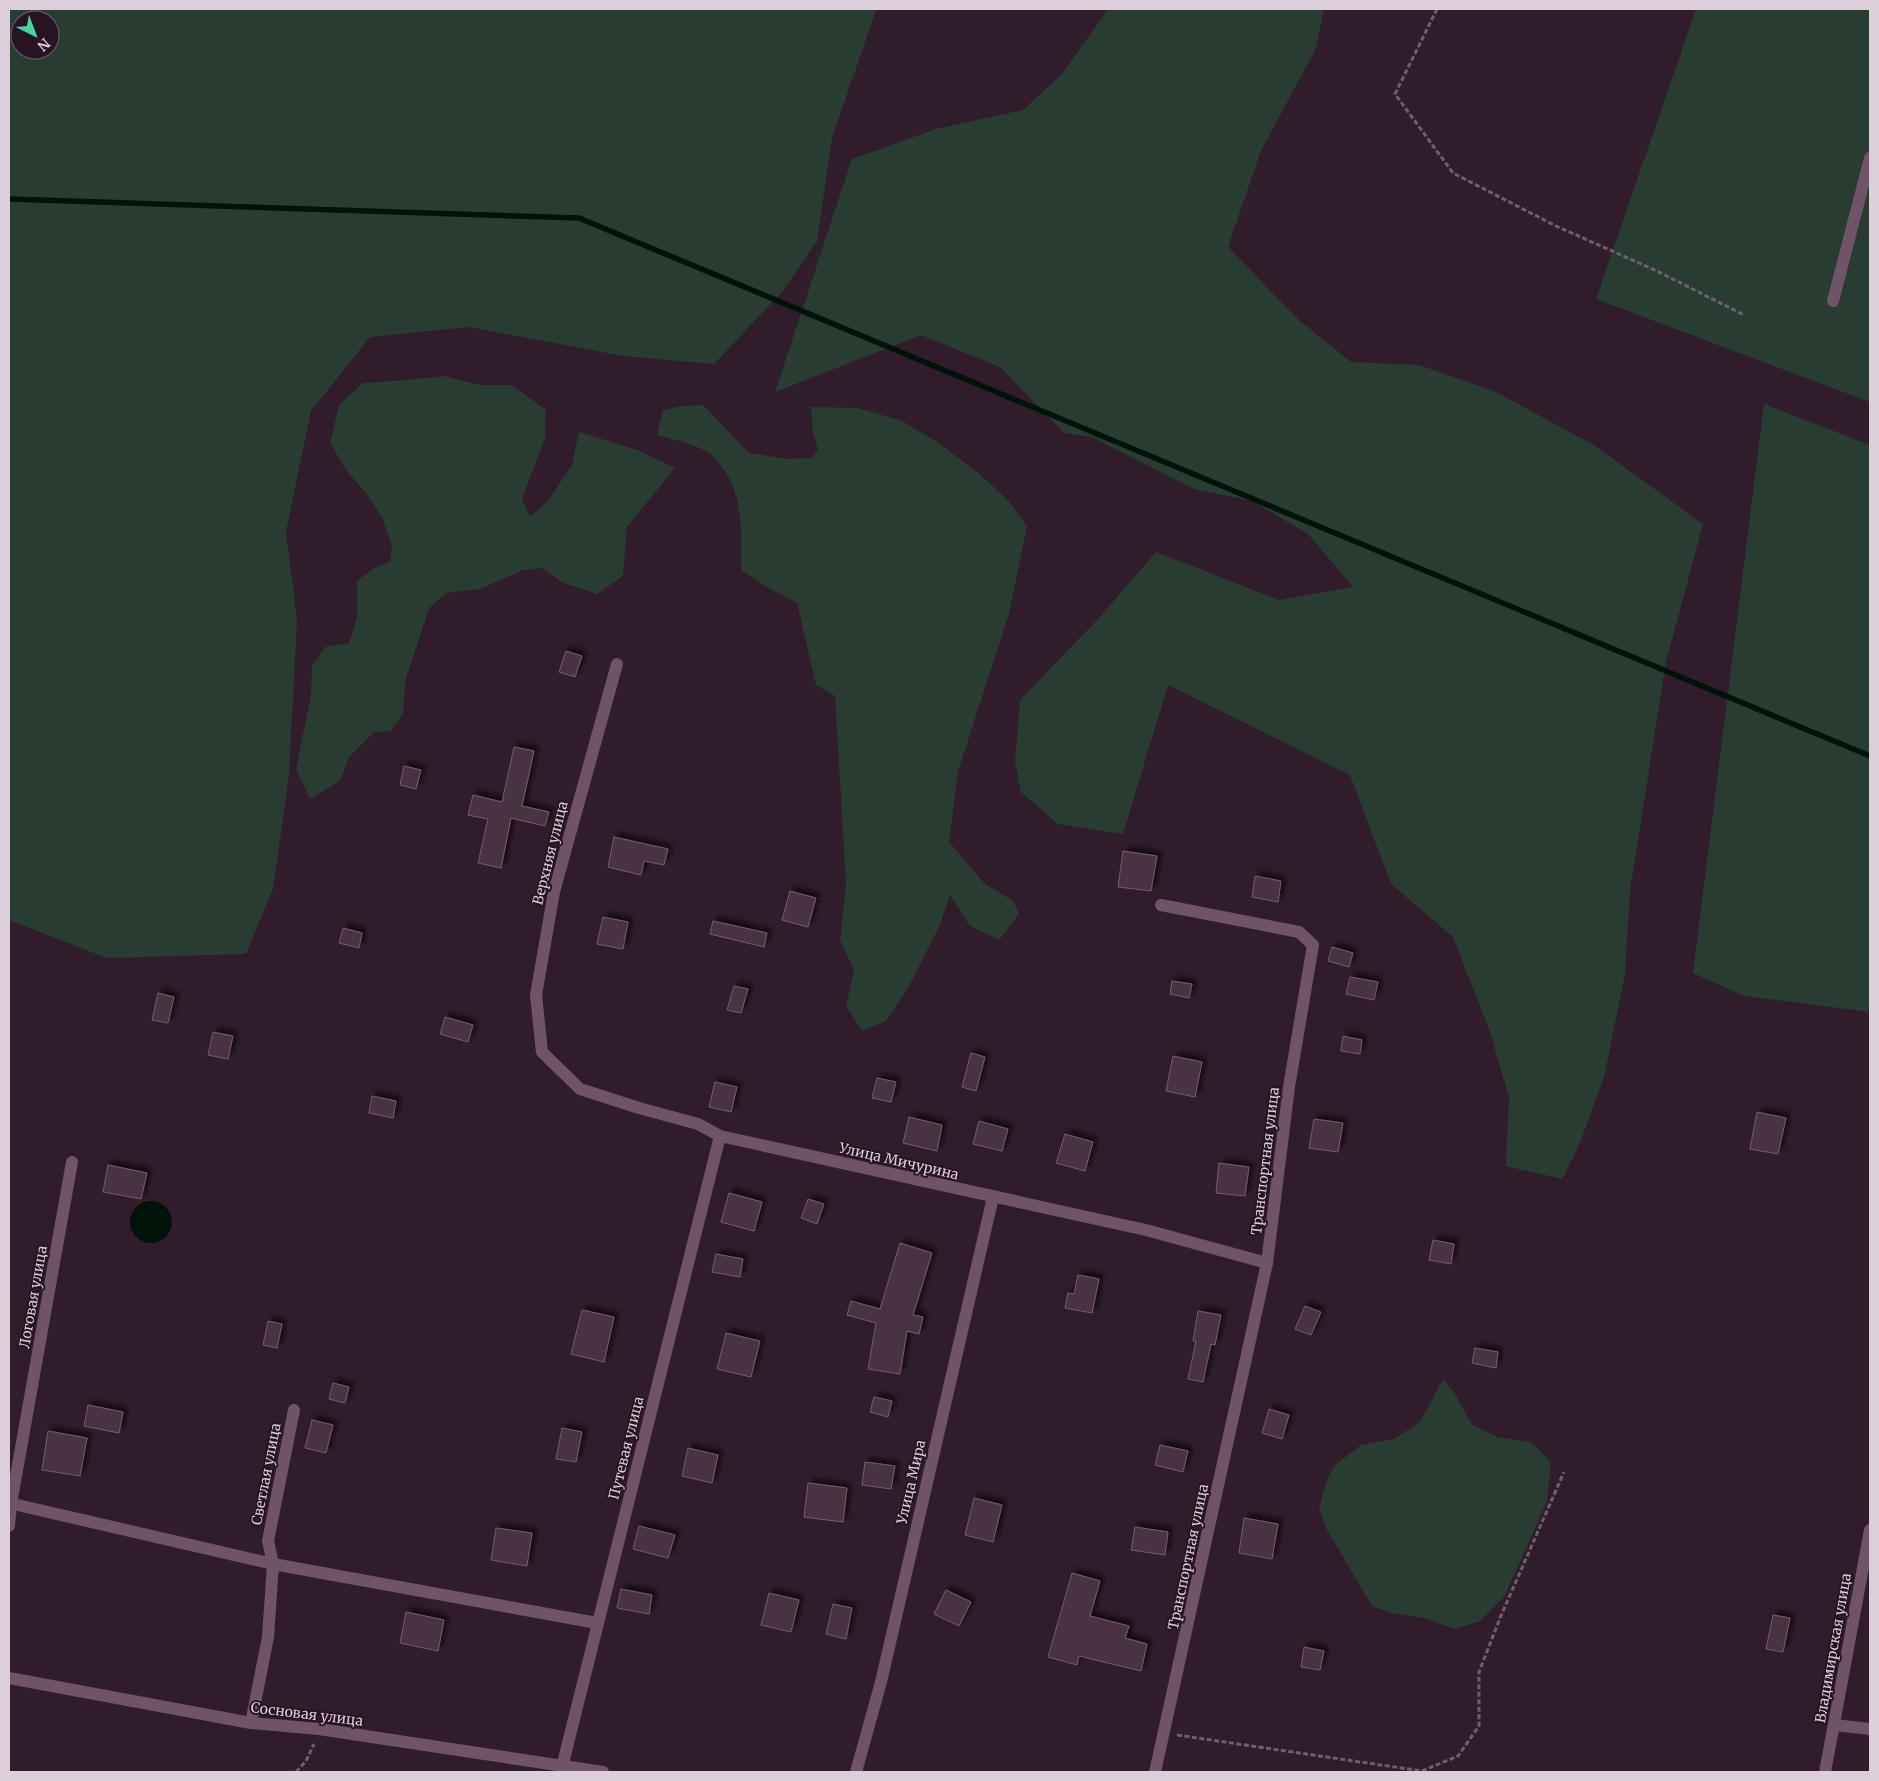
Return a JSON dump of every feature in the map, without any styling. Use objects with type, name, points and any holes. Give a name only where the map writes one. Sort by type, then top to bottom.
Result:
[{"type":"street","points":[[1833,301],[1870,158]]},
{"type":"street","name":"Верхняя улица","points":[[542,1052],[536,995],[554,892],[617,664]]},
{"type":"street","name":"Транспортная улица","points":[[1155,1772],[1267,1262],[1289,1087],[1313,945],[1299,932],[1161,905]]},
{"type":"street","name":"Улица Мичурина","points":[[542,1052],[580,1089],[698,1124],[720,1136],[1146,1230],[1267,1262]]},
{"type":"street","name":"Путевая улица","points":[[562,1767],[720,1136]]},
{"type":"street","name":"Логовая улица","points":[[9,1526],[10,1504],[72,1162]]},
{"type":"street","name":"Улица Мира","points":[[856,1772],[881,1682],[993,1197]]},
{"type":"street","name":"Светлая улица","points":[[251,1723],[268,1637],[273,1564],[268,1541],[294,1410]]},
{"type":"street","points":[[10,1504],[273,1564],[597,1623]]},
{"type":"street","name":"Владимирская улица","points":[[1826,1772],[1870,1530]]},
{"type":"street","name":"Сосновая улица","points":[[9,1678],[251,1723],[320,1729],[603,1772]]},
{"type":"street","points":[[1834,1725],[1870,1729]]},
{"type":"path","points":[[1437,9],[1395,94],[1453,173],[1556,226],[1657,271],[1744,316]]},
{"type":"path","points":[[1164,1733],[1422,1771],[1458,1756],[1479,1726],[1479,1672],[1500,1618],[1564,1472]]},
{"type":"path","points":[[296,1772],[306,1761],[320,1729]]},
{"type":"green space","points":[[9,9],[876,10],[832,138],[817,241],[783,291],[714,364],[623,356],[469,327],[370,337],[311,411],[286,531],[297,620],[289,775],[273,889],[246,954],[107,958],[9,920]]},
{"type":"green space","points":[[1108,9],[1324,9],[1316,48],[1260,153],[1228,247],[1299,320],[1351,362],[1419,365],[1494,391],[1594,445],[1703,524],[1666,662],[1630,891],[1625,974],[1604,1077],[1580,1143],[1562,1179],[1506,1166],[1509,1098],[1490,1032],[1453,937],[1391,884],[1350,775],[1168,685],[1123,834],[1058,824],[1021,792],[1015,763],[1020,700],[1098,619],[1156,552],[1279,600],[1353,587],[1308,534],[1252,501],[1194,489],[1092,437],[1064,433],[1000,367],[921,335],[775,392],[852,159],[936,129],[1023,110],[1062,74]]},
{"type":"green space","points":[[1696,9],[1870,9],[1870,402],[1596,299]]},
{"type":"green space","points":[[444,376],[480,385],[512,385],[546,410],[545,438],[522,499],[530,517],[547,502],[572,465],[579,432],[640,451],[675,468],[627,527],[623,576],[597,594],[563,583],[542,568],[523,570],[480,589],[446,593],[429,608],[405,682],[403,714],[391,731],[374,732],[350,756],[340,781],[310,799],[296,769],[311,695],[312,666],[325,647],[349,643],[357,618],[357,581],[374,568],[390,562],[392,547],[382,517],[366,493],[346,470],[330,443],[339,405],[363,383]]},
{"type":"green space","points":[[1764,404],[1870,445],[1870,1012],[1744,996],[1693,973]]},
{"type":"green space","points":[[703,405],[749,453],[787,459],[812,458],[818,450],[813,432],[811,407],[858,408],[902,421],[937,442],[976,471],[1007,499],[1027,526],[1009,614],[958,771],[949,842],[984,883],[1013,901],[1019,914],[999,940],[970,926],[950,895],[940,925],[907,990],[886,1021],[862,1031],[846,1006],[854,970],[840,940],[846,884],[835,696],[816,685],[797,603],[741,570],[740,515],[734,489],[721,466],[712,455],[699,448],[657,435],[663,410],[681,406]]},
{"type":"green space","points":[[1443,1379],[1454,1392],[1472,1425],[1497,1437],[1531,1442],[1551,1462],[1547,1501],[1504,1597],[1480,1621],[1455,1629],[1424,1618],[1392,1613],[1372,1606],[1327,1530],[1319,1507],[1326,1482],[1334,1466],[1361,1445],[1394,1439],[1420,1422]]},
{"type":"shaded area","points":[[155,1201],[163,1204],[169,1210],[172,1222],[169,1234],[163,1240],[147,1243],[139,1240],[133,1234],[130,1218],[133,1210],[139,1204]]},
{"type":"building","points":[[566,651],[582,656],[575,677],[559,672]]},
{"type":"building","points":[[514,747],[534,751],[522,806],[549,812],[545,826],[511,818],[501,868],[478,863],[488,819],[468,815],[473,795],[502,802]]},
{"type":"building","points":[[404,766],[421,770],[416,789],[400,785]]},
{"type":"building","points":[[614,837],[668,849],[664,865],[644,861],[641,875],[608,867]]},
{"type":"building","points":[[1123,851],[1157,856],[1151,891],[1118,887]]},
{"type":"building","points":[[1255,876],[1281,881],[1278,902],[1252,897]]},
{"type":"building","points":[[790,891],[816,898],[808,927],[782,920]]},
{"type":"building","points":[[603,917],[628,922],[623,949],[597,944]]},
{"type":"building","points":[[713,921],[767,933],[764,947],[710,934]]},
{"type":"building","points":[[343,928],[362,933],[359,948],[339,943]]},
{"type":"building","points":[[1332,947],[1353,953],[1349,967],[1328,961]]},
{"type":"building","points":[[1350,977],[1378,982],[1374,1000],[1346,994]]},
{"type":"building","points":[[1172,981],[1192,984],[1189,998],[1170,994]]},
{"type":"building","points":[[734,986],[748,989],[741,1013],[727,1010]]},
{"type":"building","points":[[158,993],[174,997],[168,1023],[152,1020]]},
{"type":"building","points":[[445,1017],[473,1025],[468,1042],[440,1034]]},
{"type":"building","points":[[213,1032],[233,1036],[228,1059],[208,1055]]},
{"type":"building","points":[[1343,1036],[1362,1040],[1360,1054],[1341,1051]]},
{"type":"building","points":[[971,1053],[985,1057],[976,1091],[962,1087]]},
{"type":"building","points":[[1173,1056],[1202,1062],[1195,1097],[1166,1091]]},
{"type":"building","points":[[877,1078],[896,1082],[891,1102],[872,1098]]},
{"type":"building","points":[[715,1082],[737,1087],[731,1112],[709,1107]]},
{"type":"building","points":[[372,1096],[396,1101],[393,1118],[369,1113]]},
{"type":"building","points":[[1757,1112],[1786,1118],[1778,1154],[1750,1149]]},
{"type":"building","points":[[909,1117],[942,1125],[937,1151],[903,1143]]},
{"type":"building","points":[[1314,1119],[1343,1123],[1338,1152],[1309,1148]]},
{"type":"building","points":[[979,1121],[1008,1129],[1002,1151],[973,1144]]},
{"type":"building","points":[[1065,1134],[1093,1142],[1085,1171],[1056,1163]]},
{"type":"building","points":[[1219,1163],[1249,1167],[1245,1196],[1216,1193]]},
{"type":"building","points":[[108,1165],[147,1173],[141,1199],[103,1192]]},
{"type":"building","points":[[729,1193],[762,1202],[754,1231],[721,1222]]},
{"type":"building","points":[[808,1199],[824,1204],[817,1224],[801,1218]]},
{"type":"building","points":[[1433,1240],[1454,1244],[1451,1264],[1429,1260]]},
{"type":"building","points":[[900,1243],[932,1253],[913,1315],[923,1317],[919,1334],[907,1331],[900,1374],[868,1369],[876,1323],[847,1315],[851,1301],[880,1309]]},
{"type":"building","points":[[716,1254],[743,1259],[740,1277],[712,1272]]},
{"type":"building","points":[[1078,1275],[1099,1279],[1092,1313],[1065,1308],[1068,1293],[1074,1294]]},
{"type":"building","points":[[1305,1306],[1321,1312],[1311,1335],[1295,1329]]},
{"type":"building","points":[[582,1310],[614,1317],[604,1362],[571,1354]]},
{"type":"building","points":[[1198,1311],[1221,1315],[1215,1345],[1211,1344],[1203,1382],[1188,1379],[1196,1341],[1193,1341]]},
{"type":"building","points":[[268,1321],[282,1324],[277,1348],[263,1345]]},
{"type":"building","points":[[726,1333],[760,1341],[751,1377],[717,1369]]},
{"type":"building","points":[[1475,1348],[1498,1352],[1496,1368],[1472,1363]]},
{"type":"building","points":[[333,1383],[349,1387],[345,1403],[329,1399]]},
{"type":"building","points":[[874,1397],[892,1401],[888,1417],[870,1412]]},
{"type":"building","points":[[88,1405],[123,1412],[119,1433],[84,1426]]},
{"type":"building","points":[[1269,1409],[1289,1415],[1282,1439],[1262,1433]]},
{"type":"building","points":[[312,1420],[333,1425],[326,1453],[305,1448]]},
{"type":"building","points":[[562,1428],[582,1432],[576,1462],[556,1459]]},
{"type":"building","points":[[48,1431],[87,1438],[80,1476],[42,1470]]},
{"type":"building","points":[[1160,1445],[1188,1451],[1183,1472],[1155,1465]]},
{"type":"building","points":[[688,1448],[718,1455],[712,1483],[682,1476]]},
{"type":"building","points":[[865,1462],[895,1466],[891,1489],[862,1485]]},
{"type":"building","points":[[808,1483],[847,1488],[843,1522],[804,1517]]},
{"type":"building","points":[[974,1498],[1002,1505],[993,1542],[965,1535]]},
{"type":"building","points":[[1244,1518],[1278,1524],[1272,1559],[1239,1553]]},
{"type":"building","points":[[639,1526],[675,1535],[668,1558],[633,1549]]},
{"type":"building","points":[[1135,1527],[1168,1532],[1165,1555],[1131,1550]]},
{"type":"building","points":[[496,1528],[532,1533],[527,1566],[491,1560]]},
{"type":"building","points":[[1072,1573],[1100,1581],[1090,1616],[1129,1626],[1125,1638],[1147,1644],[1141,1671],[1079,1656],[1077,1665],[1048,1657]]},
{"type":"building","points":[[621,1589],[652,1595],[649,1614],[617,1608]]},
{"type":"building","points":[[946,1590],[971,1602],[959,1626],[934,1614]]},
{"type":"building","points":[[769,1593],[799,1600],[791,1632],[761,1625]]},
{"type":"building","points":[[833,1604],[852,1608],[846,1639],[826,1634]]},
{"type":"building","points":[[406,1612],[444,1620],[438,1651],[400,1643]]},
{"type":"building","points":[[1773,1615],[1790,1618],[1783,1652],[1766,1649]]},
{"type":"building","points":[[1304,1647],[1324,1651],[1320,1670],[1301,1667]]},
{"type":"waterway","points":[[9,199],[579,218],[1870,756]]}]
